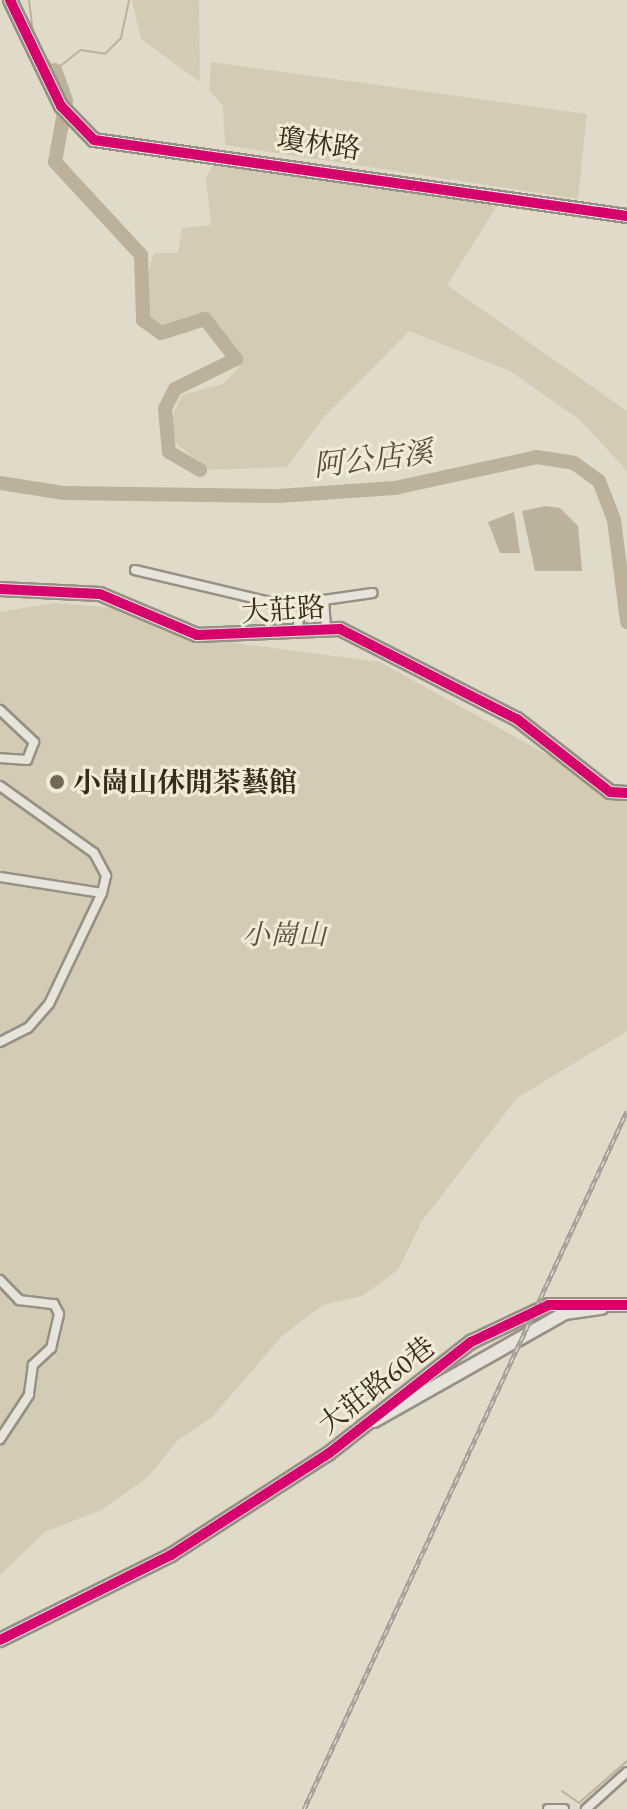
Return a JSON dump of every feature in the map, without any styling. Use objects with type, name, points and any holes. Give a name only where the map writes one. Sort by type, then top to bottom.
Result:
[{"type":"street","name":"瓊林路","points":[[10,0],[40,68],[61,106],[72,121],[94,140],[113,145],[329,169],[627,216]]},
{"type":"street","points":[[135,570],[266,601],[299,618],[297,632]]},
{"type":"street","name":"大莊路","points":[[0,589],[100,594],[197,635],[297,632],[326,628],[517,719],[610,792],[627,793]]},
{"type":"street","points":[[326,628],[324,600],[372,593]]},
{"type":"street","points":[[0,710],[34,742],[27,760],[0,758]]},
{"type":"street","points":[[0,786],[94,853],[103,863],[102,893],[49,1004],[28,1028],[0,1042]]},
{"type":"street","points":[[0,877],[102,893]]},
{"type":"street","points":[[0,1280],[19,1300],[54,1304],[59,1314],[51,1348],[33,1365],[29,1395],[0,1439]]},
{"type":"street","name":"大莊路60巷","points":[[367,1424],[460,1350],[506,1324],[577,1300],[627,1306]]},
{"type":"street","name":"大莊路60巷","points":[[0,1640],[171,1555],[367,1424],[565,1313],[627,1306]]},
{"type":"street","points":[[586,1809],[627,1772]]},
{"type":"street","points":[[548,1809],[564,1809]]},
{"type":"green space","points":[[132,0],[199,0],[200,82],[141,39]]},
{"type":"green space","points":[[211,62],[587,114],[578,199],[225,145],[223,106],[209,90]]},
{"type":"green space","points":[[214,163],[497,206],[447,285],[627,411],[627,471],[580,420],[510,371],[409,331],[322,419],[287,467],[210,470],[178,445],[170,433],[173,414],[182,395],[223,384],[243,363],[240,352],[209,314],[164,326],[149,316],[144,286],[154,253],[178,253],[182,228],[211,225],[206,177]]},
{"type":"green space","name":"小崗山","points":[[54,603],[116,608],[234,643],[380,662],[627,799],[627,1031],[517,1098],[422,1221],[398,1270],[362,1296],[323,1305],[282,1336],[212,1417],[177,1441],[148,1477],[101,1510],[45,1532],[0,1575],[0,612]]},
{"type":"shaded area","points":[[546,506],[560,508],[578,526],[582,571],[535,571],[522,511]]},
{"type":"shaded area","points":[[514,512],[520,553],[500,553],[488,522]]},
{"type":"waterway","points":[[29,0],[33,34]]},
{"type":"waterway","points":[[41,51],[55,70],[81,50],[105,54],[121,38],[129,0]]},
{"type":"waterway","points":[[55,70],[66,101],[55,162],[141,255],[143,320],[161,333],[205,319],[236,359],[175,389],[165,409],[169,452],[200,470]]},
{"type":"waterway","name":"阿公店溪","points":[[0,483],[64,493],[278,496],[395,488],[537,457],[574,463],[599,481],[614,520],[627,622]]},
{"type":"waterway","points":[[562,1791],[579,1803],[627,1761]]},
{"type":"railway","points":[[304,1809],[627,1111]]},
{"type":"cycle path","points":[[10,0],[61,106],[94,140],[627,216]]},
{"type":"cycle path","points":[[0,589],[100,594],[197,635],[340,629],[517,719],[610,792],[627,793]]},
{"type":"cycle path","points":[[0,1640],[171,1555],[328,1454],[471,1342],[549,1305],[627,1305]]},
{"type":"place","name":"小崗山休閒茶藝館","points":[[57,782]]}]
